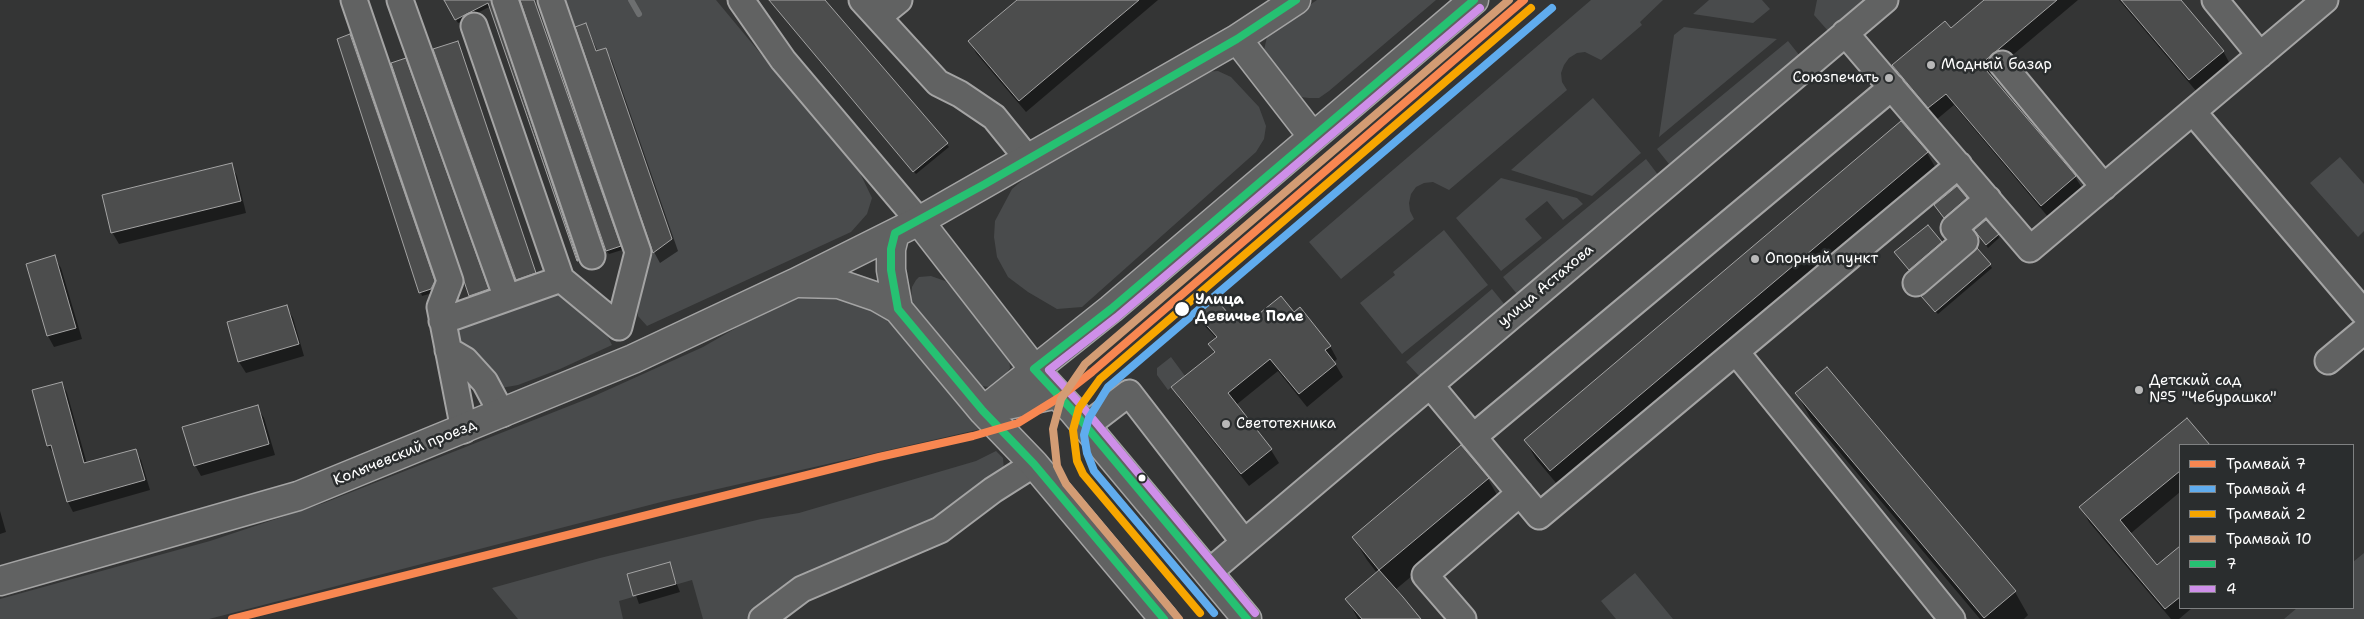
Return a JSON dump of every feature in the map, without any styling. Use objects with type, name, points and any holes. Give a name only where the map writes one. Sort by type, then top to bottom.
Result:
[{"type":"main road","points":[[898,310],[891,270],[891,249],[895,233],[1238,38],[1296,0]]},
{"type":"main road","points":[[983,411],[1111,309],[1474,0]]},
{"type":"main road","points":[[1238,38],[1313,137]]},
{"type":"main road","points":[[919,221],[1034,369],[1086,426],[1247,619]]},
{"type":"main road","name":"Колычевский проезд","points":[[0,581],[298,496],[464,430],[633,359],[795,283],[895,233]]},
{"type":"main road","points":[[795,283],[839,284],[877,297],[898,310],[983,411],[1034,464],[1162,618]]},
{"type":"main road","points":[[983,411],[1057,394]]},
{"type":"street","points":[[354,0],[450,281],[440,307],[464,430]]},
{"type":"street","points":[[400,0],[503,287]]},
{"type":"street","points":[[505,0],[592,256]]},
{"type":"street","points":[[550,0],[638,252],[619,327]]},
{"type":"street","points":[[741,0],[783,60],[919,221]]},
{"type":"street","points":[[899,0],[870,9],[938,83],[960,94],[994,117],[1028,159]]},
{"type":"street","name":"улица Астахова","points":[[1208,573],[1885,0]]},
{"type":"street","points":[[2215,0],[2260,55]]},
{"type":"street","points":[[1845,33],[2030,249],[2325,0]]},
{"type":"street","points":[[474,26],[561,279],[619,327],[633,359]]},
{"type":"street","points":[[2002,64],[2104,186]]},
{"type":"street","points":[[1473,437],[1892,87]]},
{"type":"street","points":[[2193,112],[2364,314]]},
{"type":"street","points":[[1430,385],[1540,516],[1959,165]]},
{"type":"street","points":[[1916,283],[1966,241],[1954,228],[1988,199]]},
{"type":"street","points":[[442,320],[561,279]]},
{"type":"street","points":[[2328,361],[2364,330]]},
{"type":"street","points":[[448,350],[466,360],[485,382],[502,414]]},
{"type":"street","points":[[1736,352],[1952,619]]},
{"type":"street","points":[[1086,426],[1129,393],[1244,542]]},
{"type":"street","points":[[762,619],[802,589],[940,530],[993,490],[1034,464]]},
{"type":"street","points":[[1463,619],[1425,576],[1520,493]]},
{"type":"shaded area","points":[[562,0],[716,0],[860,173],[872,198],[867,214],[851,232],[647,326],[638,316],[637,284],[653,253],[672,239],[606,48],[596,51],[586,23],[574,27]]},
{"type":"shaded area","points":[[1317,0],[1436,0],[1329,91],[1319,98],[1300,97],[1290,89],[1265,60],[1264,50],[1267,37],[1275,28]]},
{"type":"shaded area","points":[[1591,0],[1663,0],[1640,22],[1642,25],[1601,60],[1585,52],[1577,53],[1569,58],[1561,73],[1562,82],[1567,90],[1449,190],[1433,182],[1424,183],[1416,187],[1411,194],[1409,203],[1414,219],[1341,279],[1309,242]]},
{"type":"shaded area","points":[[1709,0],[1762,0],[1770,9],[1753,23],[1693,14]]},
{"type":"shaded area","points":[[1817,0],[1867,0],[1829,32],[1814,15]]},
{"type":"shaded area","points":[[1684,27],[1777,39],[1659,137],[1674,35]]},
{"type":"shaded area","points":[[1788,41],[1800,56],[1669,164],[1657,149]]},
{"type":"shaded area","points":[[1218,71],[1231,77],[1259,107],[1266,126],[1264,139],[1256,152],[1082,307],[1057,309],[1028,292],[1008,277],[997,257],[994,237],[995,221],[1012,189],[1031,173],[1141,105],[1202,72]]},
{"type":"shaded area","points":[[1593,98],[1641,153],[1592,196],[1511,170]]},
{"type":"shaded area","points":[[2340,157],[2364,184],[2364,231],[2358,237],[2310,183]]},
{"type":"shaded area","points":[[1646,159],[1659,176],[1517,294],[1503,277]]},
{"type":"shaded area","points":[[1501,178],[1577,198],[1583,204],[1563,220],[1547,201],[1525,219],[1542,238],[1501,271],[1456,218]]},
{"type":"shaded area","points":[[1444,230],[1488,285],[1402,354],[1360,303],[1395,275],[1393,272]]},
{"type":"shaded area","points":[[931,276],[945,281],[957,293],[1009,359],[1010,368],[1000,384],[990,387],[981,386],[975,382],[914,314],[911,298],[912,287],[919,277]]},
{"type":"shaded area","points":[[1492,289],[1505,305],[1420,377],[1406,362]]},
{"type":"shaded area","points":[[551,291],[564,297],[589,314],[607,335],[612,345],[560,369],[518,385],[501,388],[454,337],[455,327]]},
{"type":"shaded area","points":[[810,293],[840,293],[877,310],[894,327],[981,429],[665,501],[209,619],[0,619],[0,599],[210,541],[324,503],[592,397],[703,347],[788,298]]},
{"type":"shaded area","points":[[1171,357],[1185,376],[1168,390],[1157,375],[1157,368]]},
{"type":"shaded area","points":[[996,451],[1003,458],[1004,470],[960,507],[764,606],[747,619],[703,619],[692,580],[619,601],[623,619],[518,619],[492,588],[600,558],[761,519],[799,513],[976,461]]},
{"type":"shaded area","points":[[2364,553],[2364,619],[2284,619],[2296,609],[2354,609],[2354,561]]},
{"type":"shaded area","points":[[1635,573],[1673,619],[1616,619],[1601,601]]},
{"type":"building","points":[[444,0],[491,0],[578,261],[488,3],[455,20]]},
{"type":"building","points":[[520,0],[534,0],[621,246],[606,251]]},
{"type":"building","points":[[769,0],[825,0],[948,143],[913,172]]},
{"type":"building","points":[[1017,0],[1139,0],[1019,101],[968,41]]},
{"type":"building","points":[[1984,0],[2057,0],[1981,64],[2076,176],[2041,206],[1946,94],[1928,108],[1892,65],[1945,21],[1951,28]]},
{"type":"building","points":[[2121,0],[2181,0],[2224,51],[2189,80]]},
{"type":"building","points":[[586,23],[596,51],[606,48],[672,239],[653,253],[575,27]]},
{"type":"building","points":[[350,34],[435,281],[431,289],[419,293],[337,39]]},
{"type":"building","points":[[458,41],[536,273],[516,280],[433,49]]},
{"type":"building","points":[[406,58],[489,289],[469,296],[391,63]]},
{"type":"building","points":[[1901,121],[1928,152],[1550,471],[1524,440]]},
{"type":"building","points":[[232,163],[241,201],[111,233],[102,195]]},
{"type":"building","points":[[1957,186],[1967,198],[1944,218],[1934,205]]},
{"type":"building","points":[[1986,220],[1999,234],[1986,245],[1974,230]]},
{"type":"building","points":[[1928,225],[1942,242],[1909,270],[1894,252]]},
{"type":"building","points":[[1977,248],[1991,264],[1935,312],[1921,296]]},
{"type":"building","points":[[55,255],[76,328],[47,336],[26,264]]},
{"type":"building","points":[[1212,295],[1236,322],[1245,314],[1250,321],[1281,296],[1294,312],[1300,307],[1331,346],[1325,350],[1336,364],[1299,394],[1270,359],[1228,393],[1272,449],[1241,474],[1171,387],[1215,352],[1208,344],[1217,337],[1194,311]]},
{"type":"building","points":[[287,305],[299,344],[238,362],[227,322]]},
{"type":"building","points":[[1827,367],[2016,591],[1984,618],[1795,393]]},
{"type":"building","points":[[62,382],[84,463],[136,449],[145,480],[67,502],[51,445],[47,446],[32,390]]},
{"type":"building","points":[[258,405],[269,444],[194,466],[182,427]]},
{"type":"building","points":[[2187,418],[2209,444],[2179,444],[2179,472],[2120,520],[2157,565],[2179,547],[2179,598],[2165,609],[2079,507]]},
{"type":"building","points":[[1461,445],[1489,478],[1379,570],[1352,537]]},
{"type":"building","points":[[670,562],[676,584],[633,596],[627,574]]},
{"type":"building","points":[[1379,570],[1421,619],[1362,619],[1345,599]]},
{"type":"waterway","points":[[631,0],[639,14]]},
{"type":"tram line","name":"10","points":[[1179,619],[1066,484],[1057,466],[1053,429],[1061,399],[1085,364],[1509,0]]},
{"type":"tram line","name":"7","points":[[232,619],[879,457],[973,436],[1018,423],[1060,397],[1092,372],[1524,0]]},
{"type":"tram line","name":"2","points":[[1200,613],[1083,474],[1077,461],[1073,430],[1079,408],[1100,379],[1531,8]]},
{"type":"tram line","name":"4","points":[[1214,613],[1094,471],[1087,453],[1084,435],[1089,418],[1108,387],[1552,8]]},
{"type":"transit line","name":"7","points":[[1164,619],[1034,464],[983,411],[898,309],[891,270],[891,249],[895,233],[985,184],[1237,39],[1296,0]]},
{"type":"transit line","name":"7","points":[[1247,619],[1074,412],[1034,369],[1111,309],[1474,0]]},
{"type":"transit line","name":"4","points":[[1255,613],[1082,406],[1049,370],[1117,317],[1480,8]]},
{"type":"place","name":"Модный базар","points":[[1931,65]]},
{"type":"place","name":"Союзпечать","points":[[1889,78]]},
{"type":"place","name":"Опорный пункт","points":[[1755,259]]},
{"type":"place","name":"Улица Девичье Поле","points":[[1182,309]]},
{"type":"place","name":"Детский сад №5 \"Чебурашка\"","points":[[2139,390]]},
{"type":"place","name":"Светотехника","points":[[1226,424]]}]
